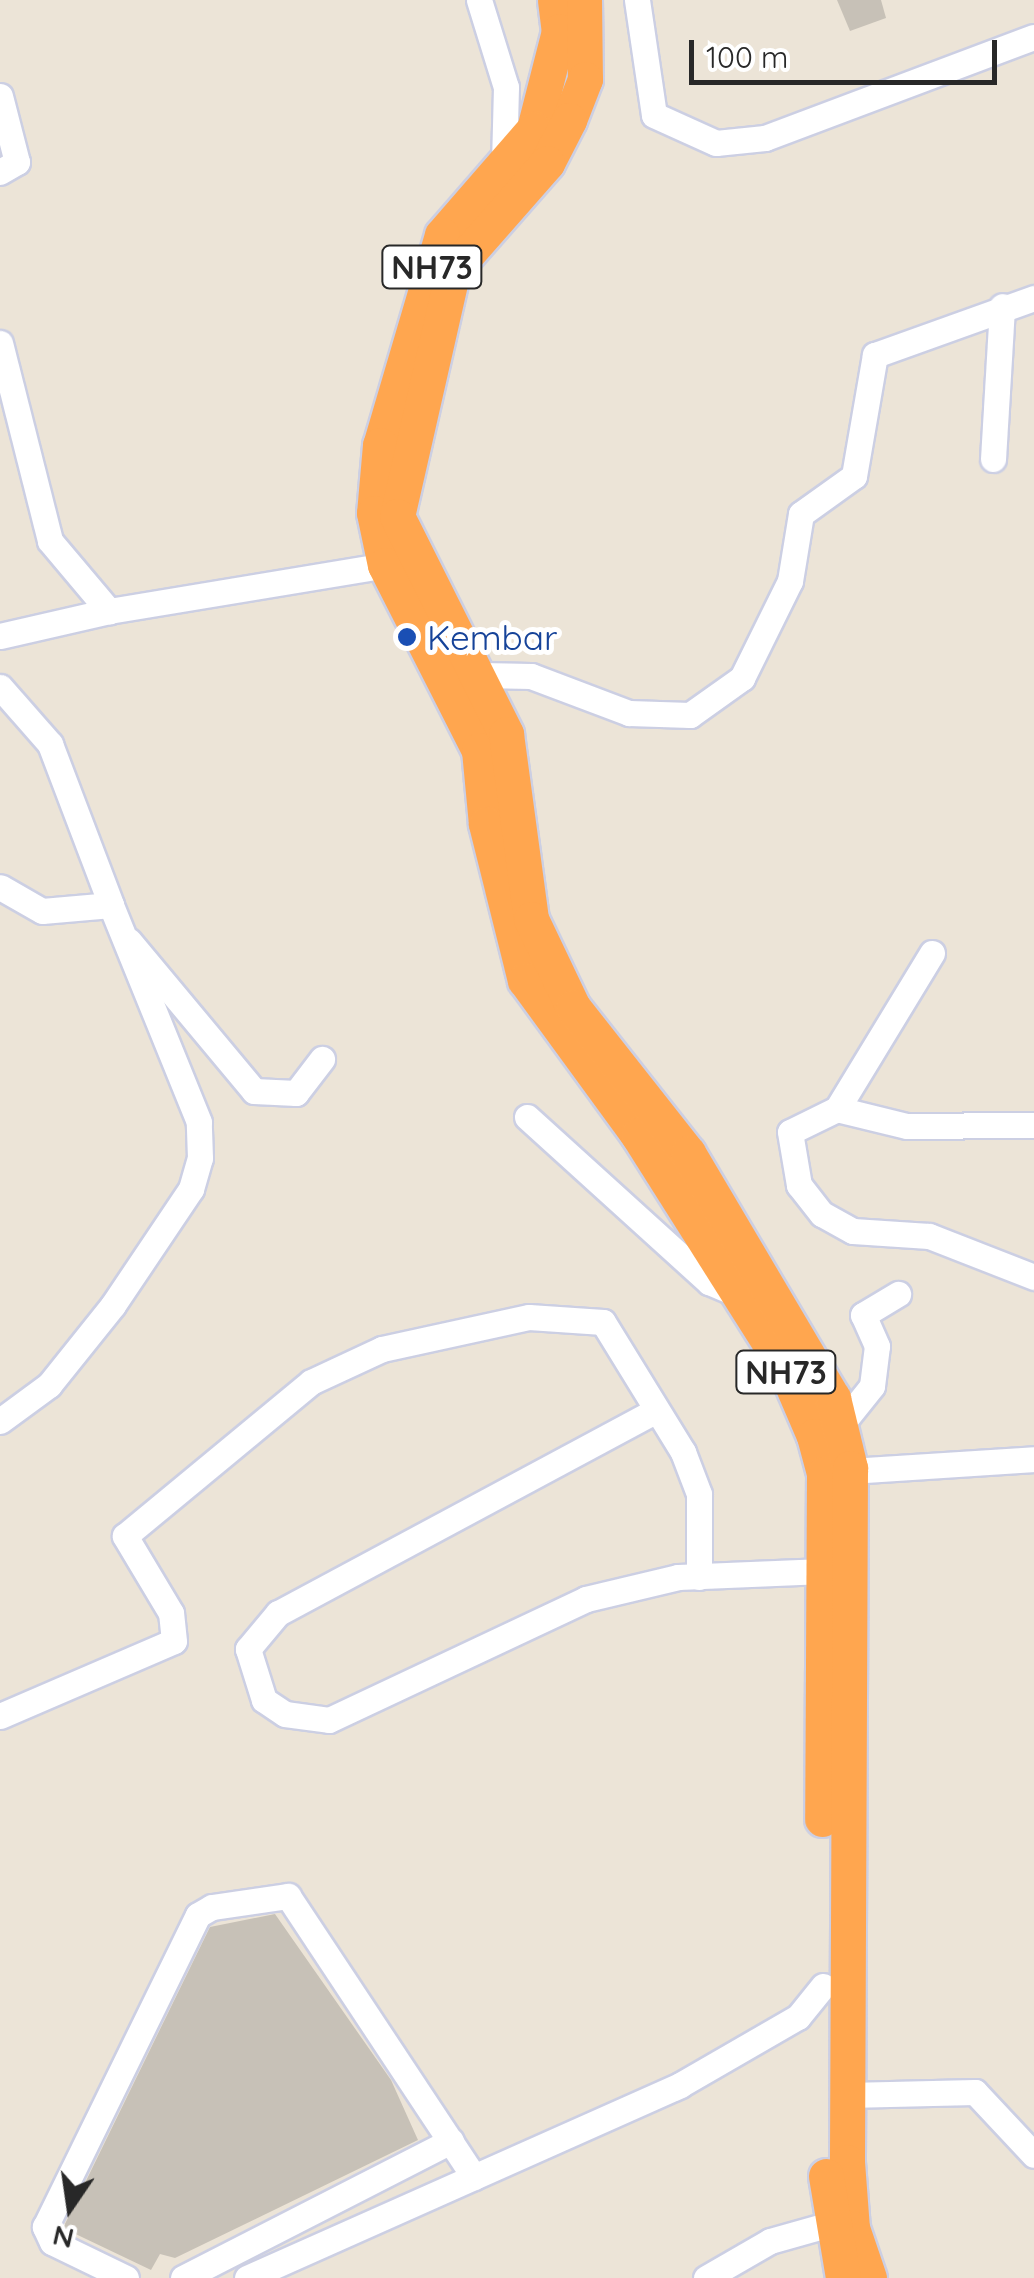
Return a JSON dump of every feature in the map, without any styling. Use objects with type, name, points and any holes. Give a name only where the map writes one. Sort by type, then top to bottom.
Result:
[{"type":"highway","name":"NH73","points":[[555,0],[548,87],[534,129],[442,235],[380,445],[374,514],[480,750],[486,824],[525,980],[784,1366],[837,1471],[852,2228],[869,2278]]},
{"type":"highway","name":"NH73","points":[[584,0],[585,80],[569,120],[547,163],[453,270],[398,499],[399,563],[481,675],[506,734],[531,919],[573,1006],[688,1153],[808,1352],[840,1426],[824,1571],[823,1986],[827,2225],[843,2278]]},
{"type":"street","points":[[480,0],[506,87],[504,164]]},
{"type":"street","points":[[636,0],[654,115],[716,143],[765,138],[1034,37]]},
{"type":"street","points":[[0,96],[16,162],[0,172]]},
{"type":"street","points":[[481,675],[531,676],[629,713],[690,715],[742,678],[790,581],[801,514],[854,476],[875,355],[1002,306],[1034,298]]},
{"type":"street","points":[[993,459],[1002,306]]},
{"type":"street","points":[[0,343],[5,380],[50,541],[109,611]]},
{"type":"street","points":[[0,636],[109,611],[399,563]]},
{"type":"street","points":[[0,687],[50,744],[115,918],[199,1122],[200,1158],[191,1189],[113,1304],[50,1385],[0,1422]]},
{"type":"street","points":[[0,888],[42,911],[115,918],[254,1090],[296,1093],[322,1059]]},
{"type":"street","points":[[932,953],[838,1109],[790,1132],[799,1186],[822,1214],[853,1231],[929,1236],[1034,1277]]},
{"type":"street","points":[[838,1109],[906,1126],[1034,1125]]},
{"type":"street","points":[[528,1118],[709,1282],[737,1294]]},
{"type":"street","points":[[840,1426],[872,1386],[877,1346],[863,1314],[898,1294]]},
{"type":"street","points":[[0,1716],[174,1640],[172,1613],[125,1536],[311,1382],[382,1350],[528,1317],[603,1322],[698,1494],[699,1576]]},
{"type":"street","points":[[655,1410],[278,1613],[248,1649],[270,1707],[328,1720],[586,1598],[699,1576],[824,1571]]},
{"type":"street","points":[[837,1471],[1034,1459]]},
{"type":"street","points":[[126,2278],[52,2242],[46,2227],[202,1910],[288,1896],[474,2176]]},
{"type":"street","points":[[247,2278],[680,2085],[798,2018],[823,1986]]},
{"type":"street","points":[[847,2094],[974,2092],[1034,2155]]},
{"type":"street","points":[[183,2278],[451,2141]]},
{"type":"street","points":[[722,2275],[770,2241],[827,2225]]},
{"type":"building","points":[[837,0],[881,0],[886,18],[850,31]]},
{"type":"building","points":[[275,1914],[391,2080],[418,2140],[175,2258],[160,2254],[151,2270],[63,2228],[210,1927]]},
{"type":"place","name":"Kembar","points":[[407,637]]}]
